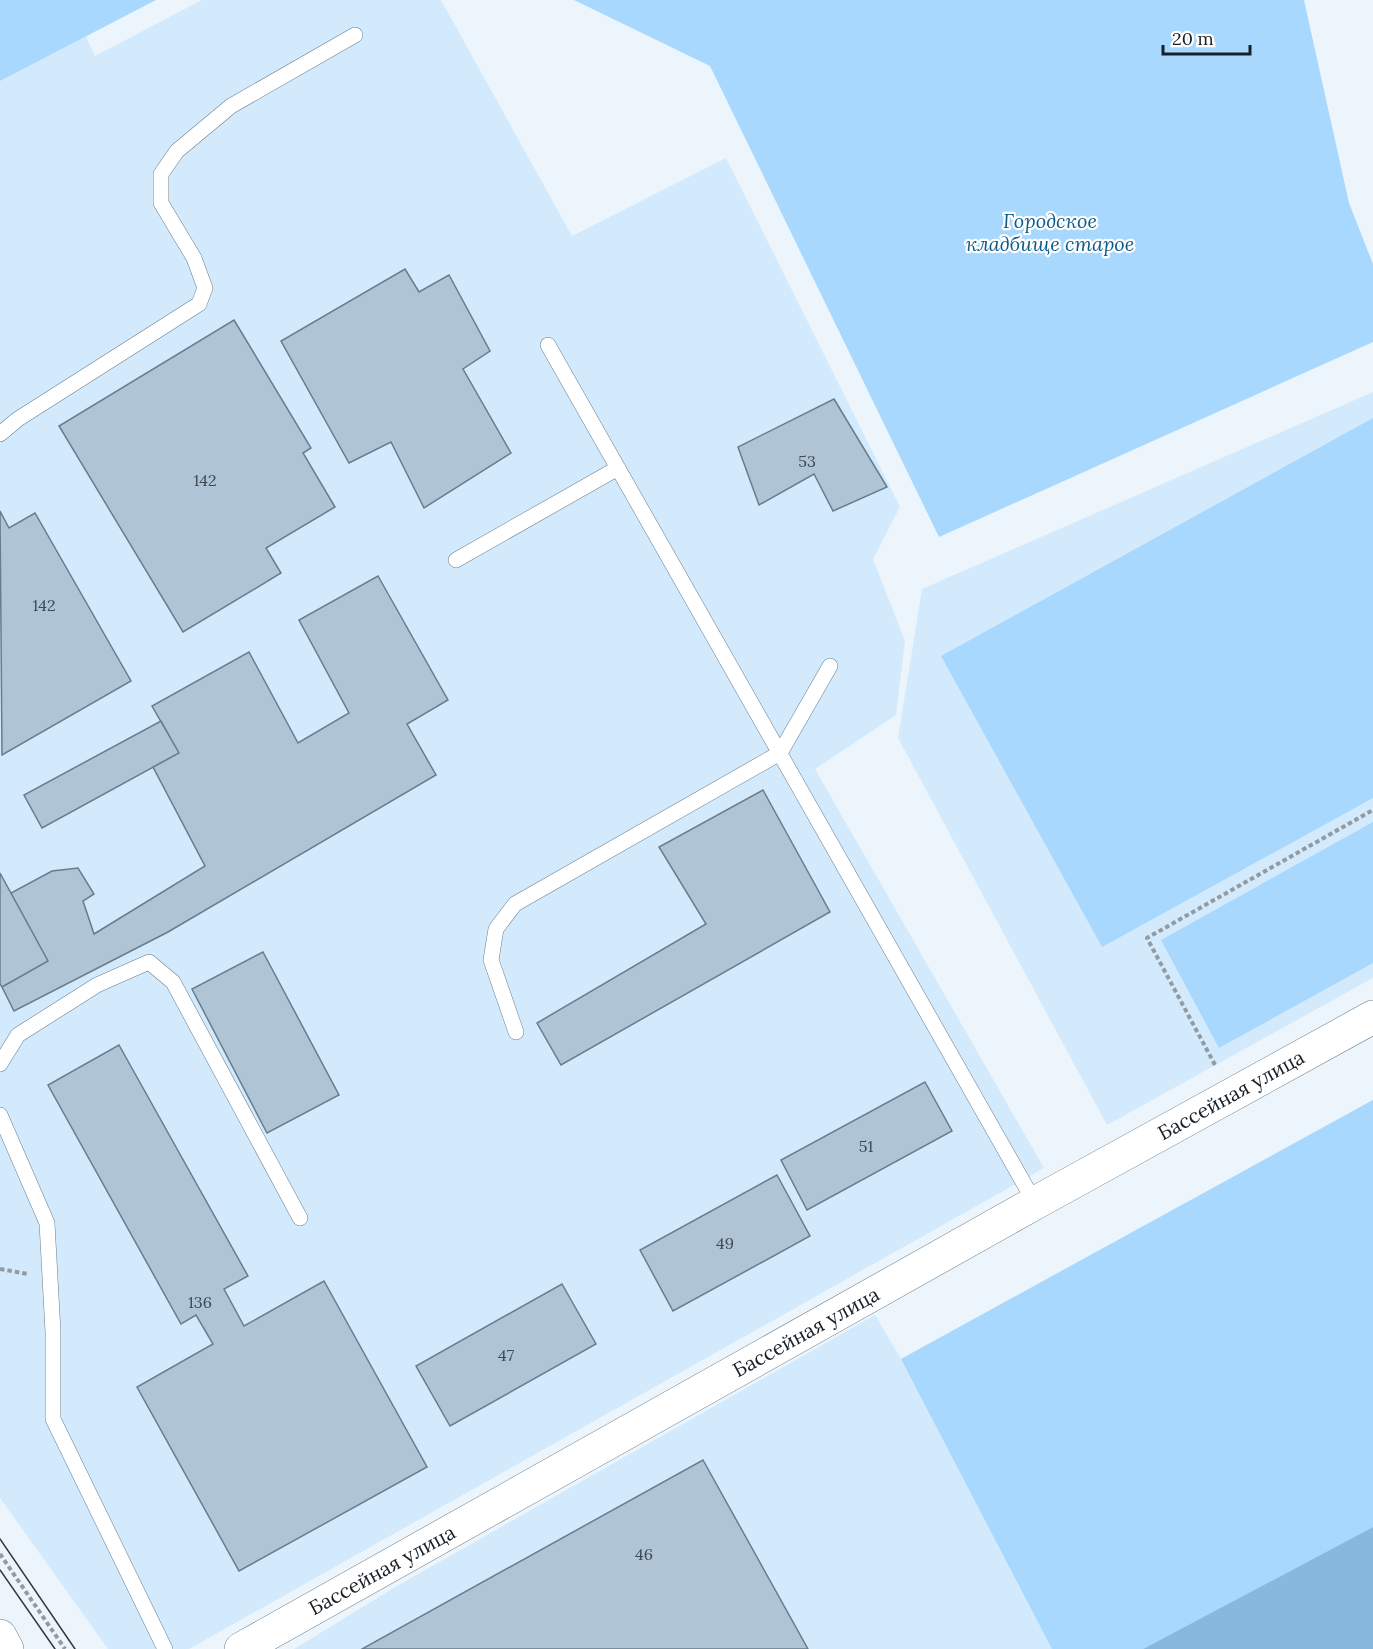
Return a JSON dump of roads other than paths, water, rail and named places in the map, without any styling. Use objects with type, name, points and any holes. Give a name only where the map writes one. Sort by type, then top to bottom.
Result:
[{"type":"street","name":"Бассейная улица","points":[[241,1649],[1035,1203],[1373,1017]]},
{"type":"street","points":[[0,1636],[7,1649]]},
{"type":"lane","points":[[0,434],[37,407],[199,304],[205,288],[194,258],[161,203],[161,174],[177,151],[231,106],[355,35]]},
{"type":"lane","points":[[548,345],[1035,1203]]},
{"type":"lane","points":[[456,560],[618,468]]},
{"type":"lane","points":[[516,1032],[491,960],[496,929],[514,904],[780,753],[830,666]]},
{"type":"lane","points":[[0,1064],[18,1035],[97,985],[149,962],[174,982],[300,1218]]},
{"type":"lane","points":[[0,1115],[47,1223],[53,1332],[53,1419],[165,1649]]},
{"type":"tram line","points":[[0,1539],[75,1649]]},
{"type":"tram line","points":[[0,1570],[55,1649]]},
{"type":"park label","name":"Городское кладбище старое","points":[[1050,232]]}]
